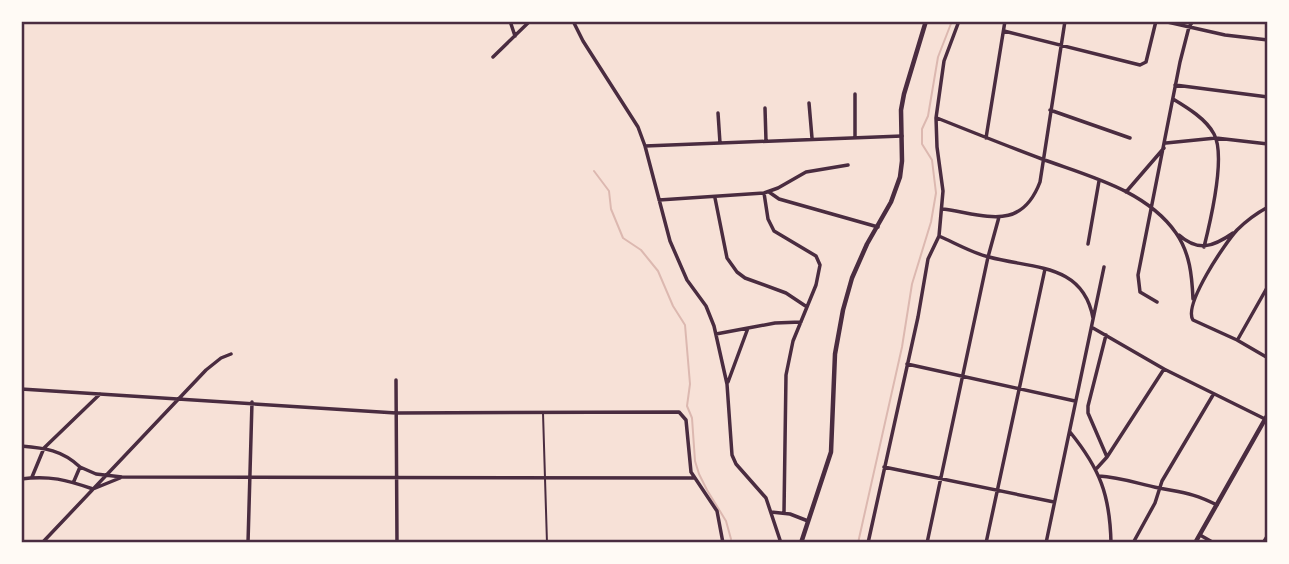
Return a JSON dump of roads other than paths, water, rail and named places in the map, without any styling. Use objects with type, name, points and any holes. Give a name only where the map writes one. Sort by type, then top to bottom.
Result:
[{"type":"main road","points":[[801,543],[831,452],[835,354],[843,310],[852,278],[867,244],[891,202],[900,177],[901,110],[926,21]]},
{"type":"main road","points":[[1195,543],[1267,416]]},
{"type":"street","points":[[510,21],[515,36]]},
{"type":"street","points":[[493,57],[530,21]]},
{"type":"street","points":[[573,21],[632,116],[645,146],[670,241],[687,280],[706,306],[716,334],[727,384],[732,455],[736,464],[761,492],[781,543]]},
{"type":"street","points":[[869,543],[928,260],[939,236],[943,209],[936,118],[944,61],[959,21]]},
{"type":"street","points":[[986,138],[1005,21]]},
{"type":"street","points":[[943,209],[999,217],[1015,215],[1027,207],[1040,182],[1065,21]]},
{"type":"street","points":[[1004,31],[1140,65],[1146,62],[1156,21]]},
{"type":"street","points":[[1163,21],[1268,40]]},
{"type":"street","points":[[1157,302],[1144,296],[1138,287],[1175,85],[1189,27],[1193,21]]},
{"type":"street","points":[[1175,85],[1268,97]]},
{"type":"street","points":[[855,93],[855,136]]},
{"type":"street","points":[[1173,99],[1202,120],[1216,138],[1216,180],[1204,247]]},
{"type":"street","points":[[810,103],[812,138]]},
{"type":"street","points":[[765,108],[766,141]]},
{"type":"street","points":[[1050,110],[1130,138]]},
{"type":"street","points":[[718,113],[720,143]]},
{"type":"street","points":[[936,118],[1126,192],[1152,209],[1189,243],[1204,247],[1219,242],[1268,207]]},
{"type":"street","points":[[645,146],[902,136]]},
{"type":"street","points":[[1126,192],[1165,145],[1216,138],[1268,144]]},
{"type":"street","points":[[659,200],[715,198],[766,192],[806,172],[848,165]]},
{"type":"street","points":[[1088,244],[1099,181]]},
{"type":"street","points":[[766,192],[779,199],[878,227]]},
{"type":"street","points":[[766,192],[768,219],[774,231],[818,260],[820,273],[793,341],[786,375],[784,512]]},
{"type":"street","points":[[715,198],[727,258],[737,272],[745,278],[786,293],[807,307]]},
{"type":"street","points":[[927,543],[988,257],[999,217]]},
{"type":"street","points":[[1175,231],[1183,244],[1191,268],[1193,299]]},
{"type":"street","points":[[1236,231],[1193,299],[1189,313],[1191,318],[1268,358]]},
{"type":"street","points":[[939,236],[988,257],[1045,268],[1077,283],[1087,297],[1094,321]]},
{"type":"street","points":[[1046,543],[1104,267]]},
{"type":"street","points":[[986,543],[1045,268]]},
{"type":"street","points":[[1237,340],[1268,286]]},
{"type":"street","points":[[716,334],[775,323],[801,322]]},
{"type":"street","points":[[727,384],[748,328]]},
{"type":"street","points":[[1093,328],[1213,394],[1267,416]]},
{"type":"street","points":[[1106,335],[1088,406],[1107,457]]},
{"type":"street","points":[[42,543],[206,370],[231,354]]},
{"type":"street","points":[[907,364],[1076,401]]},
{"type":"street","points":[[1097,468],[1107,457],[1164,369]]},
{"type":"street","points":[[396,380],[397,543]]},
{"type":"street","points":[[21,389],[396,413],[673,412],[682,414],[686,420],[694,478],[716,511],[723,543]]},
{"type":"street","points":[[32,477],[44,448],[100,394]]},
{"type":"street","points":[[1132,543],[1213,394]]},
{"type":"street","points":[[248,543],[251,402]]},
{"type":"street","points":[[1070,432],[1097,468],[1109,514],[1111,543]]},
{"type":"street","points":[[21,446],[44,448],[68,455],[80,467],[96,474],[122,477],[544,480],[694,478]]},
{"type":"street","points":[[74,481],[80,467]]},
{"type":"street","points":[[884,467],[1054,502]]},
{"type":"street","points":[[1099,476],[1186,491],[1217,505]]},
{"type":"street","points":[[21,479],[32,477],[74,481],[93,489],[122,477]]},
{"type":"street","points":[[771,512],[784,512],[808,521]]},
{"type":"street","points":[[1200,535],[1214,543]]},
{"type":"street","points":[[1264,543],[1268,535]]},
{"type":"lane","points":[[543,412],[547,543]]},
{"type":"waterway","points":[[858,543],[902,347],[912,284],[931,222],[936,193],[932,160],[922,144],[922,129],[928,116],[938,57],[952,21]]},
{"type":"waterway","points":[[594,171],[609,191],[611,209],[623,238],[641,250],[658,271],[673,306],[685,325],[690,384],[687,406],[692,418],[695,461],[707,490],[726,521],[731,539]]}]
